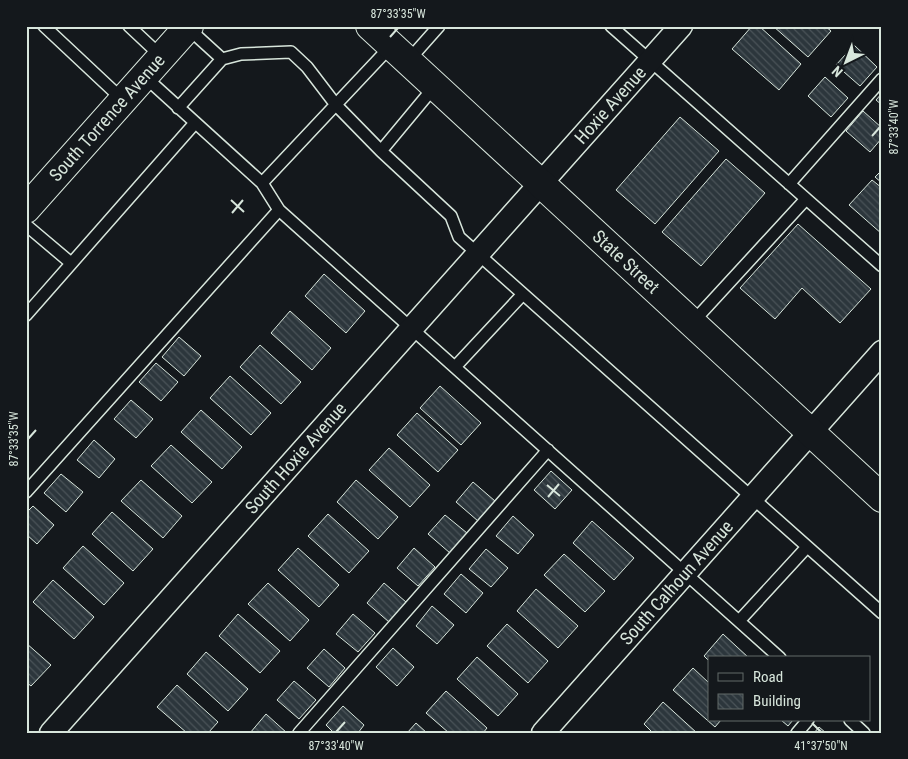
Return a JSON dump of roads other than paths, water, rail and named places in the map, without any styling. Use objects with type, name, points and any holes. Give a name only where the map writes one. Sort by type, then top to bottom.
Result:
[{"type":"street","name":"State Street","points":[[370,26],[882,498]]},
{"type":"street","name":"Hoxie Avenue","points":[[541,184],[681,26]]},
{"type":"street","name":"South Torrence Avenue","points":[[26,209],[188,27]]},
{"type":"street","name":"South Hoxie Avenue","points":[[51,733],[541,184]]},
{"type":"street","name":"South Calhoun Avenue","points":[[544,733],[882,352]]},
{"type":"lane","points":[[44,26],[124,100]]},
{"type":"lane","points":[[129,26],[178,108],[262,183],[279,210],[778,656]]},
{"type":"lane","points":[[262,183],[336,106],[400,53],[439,26]]},
{"type":"lane","points":[[611,26],[882,266]]},
{"type":"lane","points":[[188,27],[222,59]]},
{"type":"lane","points":[[178,108],[222,59],[241,54],[291,52],[307,67],[336,106],[380,151],[451,216],[459,236],[882,613]]},
{"type":"lane","points":[[789,184],[882,79]]},
{"type":"lane","points":[[380,151],[435,86]]},
{"type":"lane","points":[[26,314],[196,124]]},
{"type":"lane","points":[[692,323],[806,199]]},
{"type":"lane","points":[[26,492],[279,210]]},
{"type":"lane","points":[[26,225],[71,264]]},
{"type":"lane","points":[[455,367],[523,294]]},
{"type":"lane","points":[[299,733],[548,450]]},
{"type":"lane","points":[[739,621],[807,547]]},
{"type":"lane","points":[[797,733],[806,722]]},
{"type":"lane","points":[[852,722],[864,733]]}]
